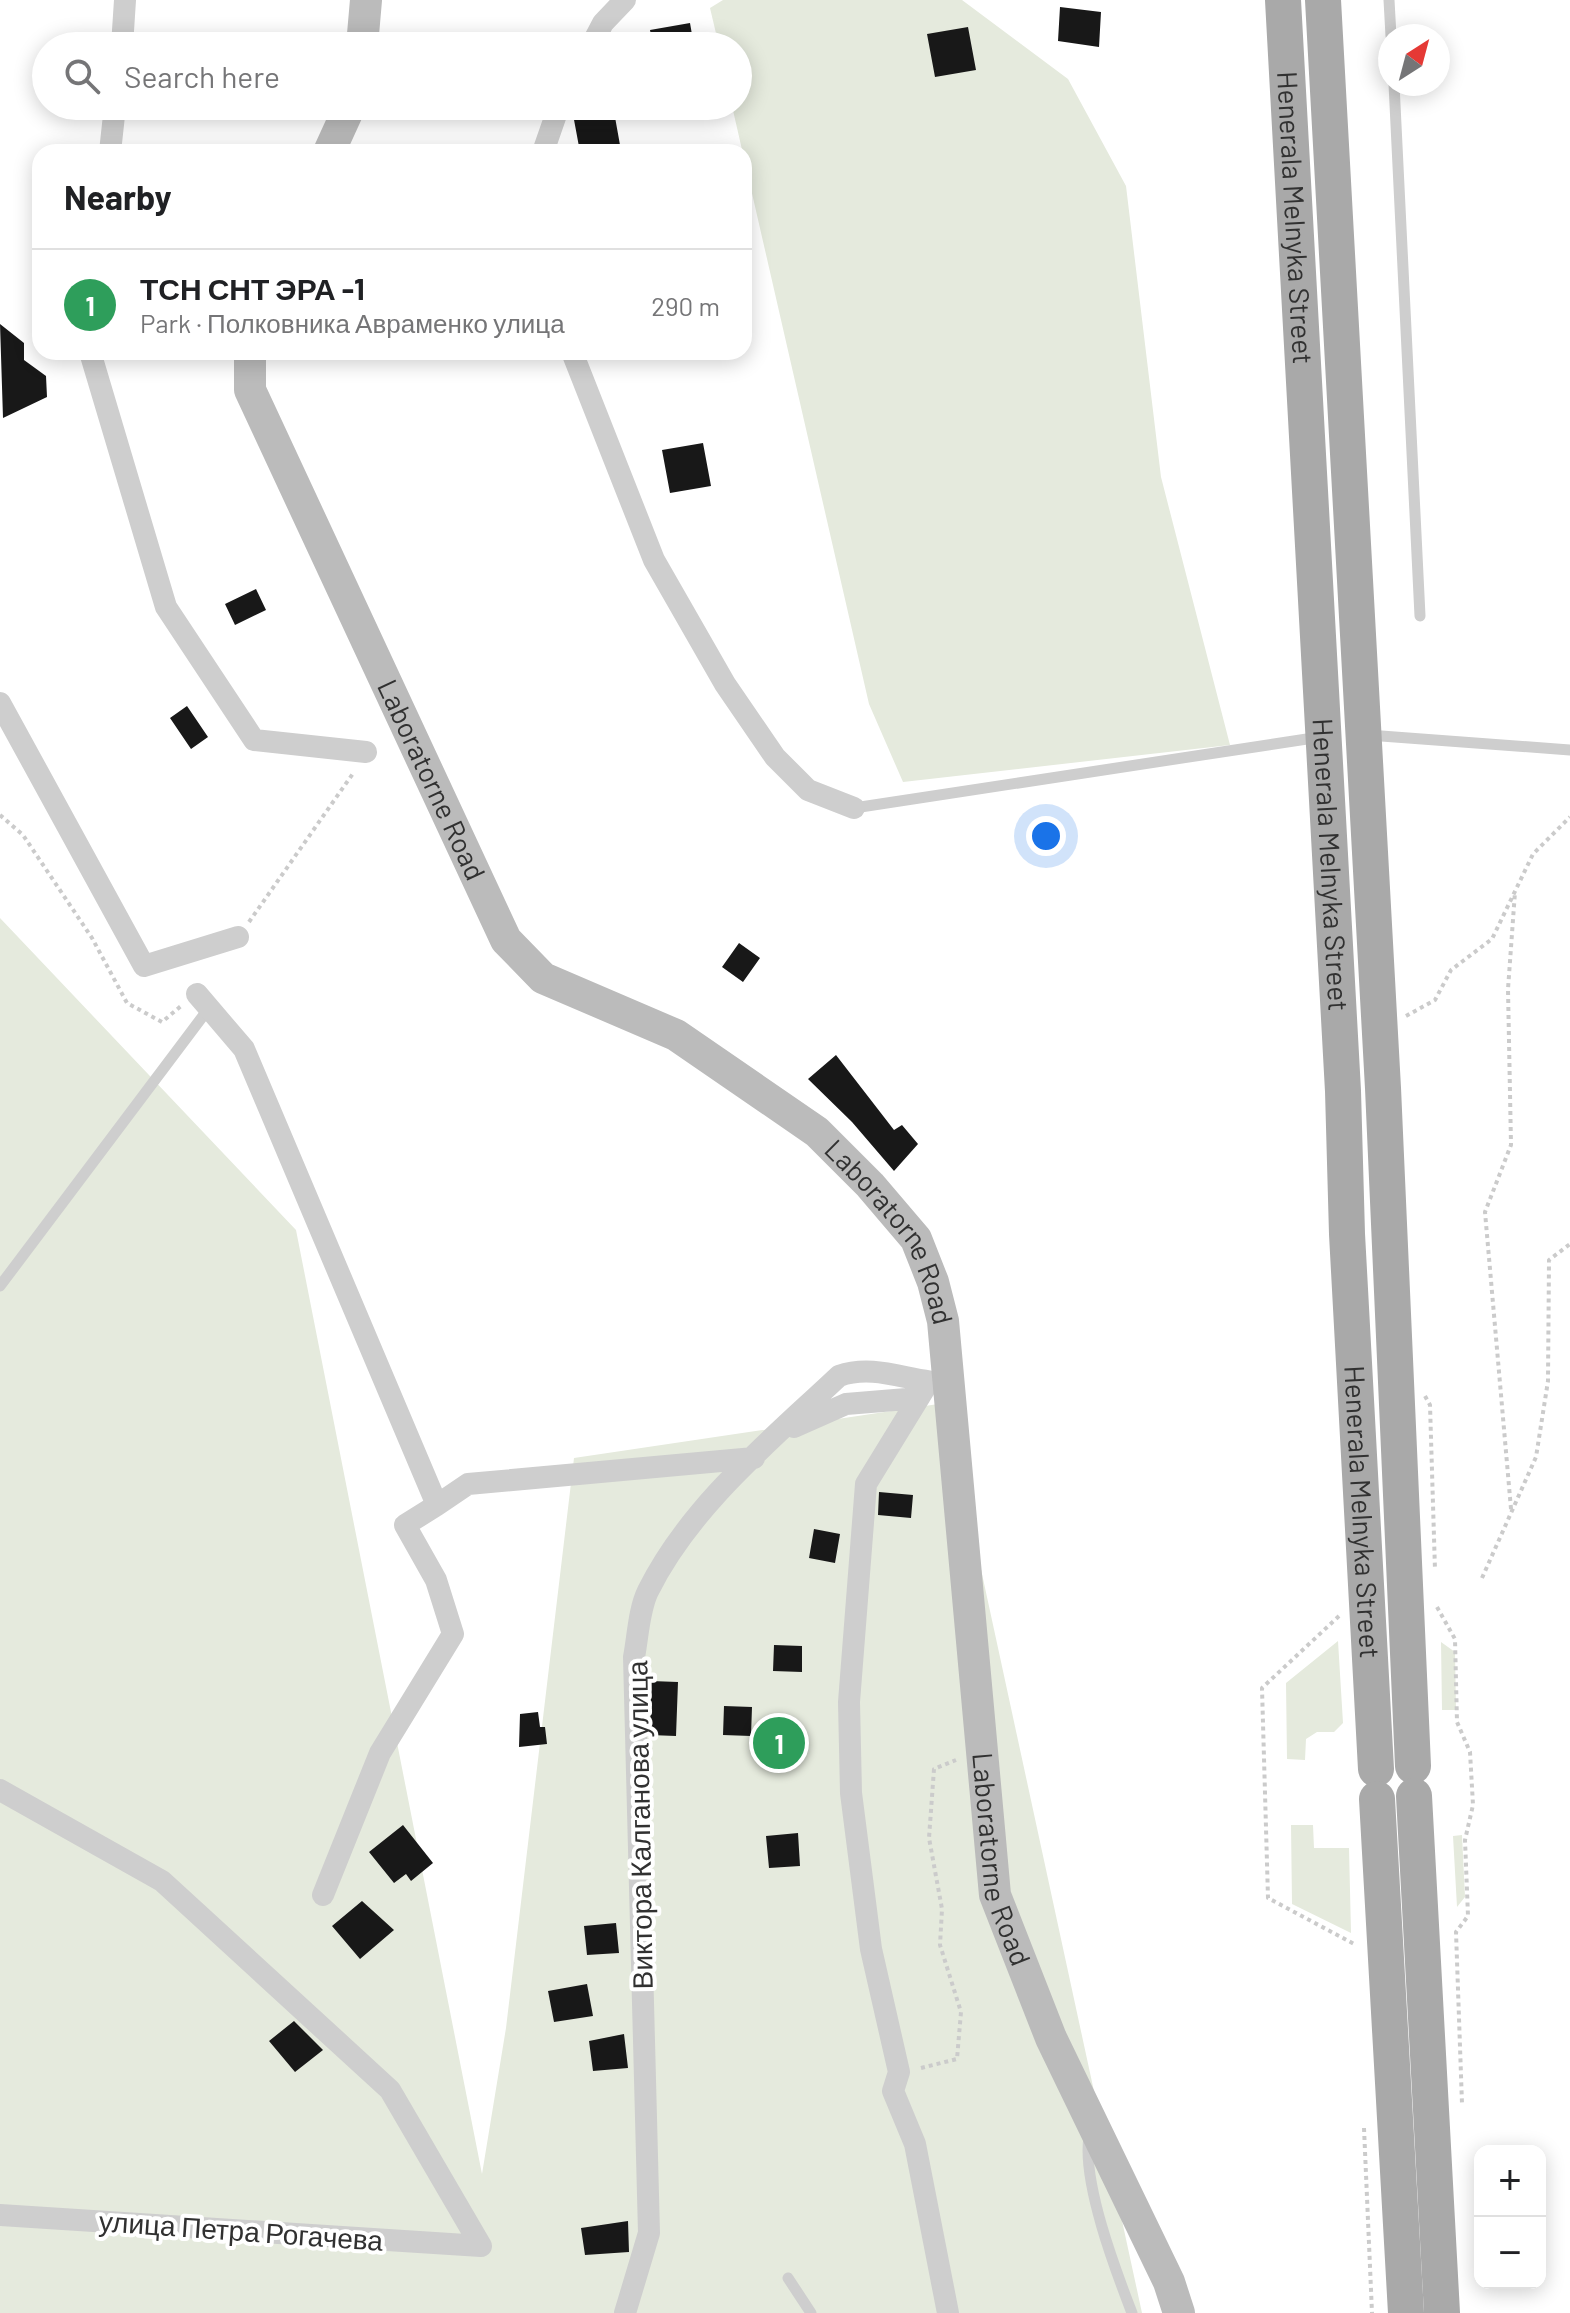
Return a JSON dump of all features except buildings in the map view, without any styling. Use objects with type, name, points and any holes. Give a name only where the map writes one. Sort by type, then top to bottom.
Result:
[{"type":"main road","points":[[363,32],[366,0]]},
{"type":"main road","name":"Henerala Melnyka Street","points":[[1283,0],[1406,2313]]},
{"type":"main road","name":"Henerala Melnyka Street","points":[[1323,0],[1392,1263],[1414,1797],[1442,2313]]},
{"type":"main road","points":[[333,144],[344,120]]},
{"type":"main road","name":"Laboratorne Road","points":[[250,360],[250,390],[506,940],[543,978],[676,1035],[817,1132],[870,1185],[916,1239],[933,1282],[943,1321],[932,1388],[977,1671],[980,1749],[995,1895],[1051,2038],[1169,2282],[1179,2313]]},
{"type":"main road","points":[[1324,737],[1364,735]]},
{"type":"main road","points":[[1374,1730],[1392,1746],[1403,1742],[1411,1730]]},
{"type":"main road","points":[[1377,1800],[1396,1819],[1406,1821],[1414,1797]]},
{"type":"street","points":[[123,32],[125,0]]},
{"type":"street","points":[[598,32],[625,0]]},
{"type":"street","points":[[111,144],[113,120]]},
{"type":"street","points":[[546,144],[554,120]]},
{"type":"street","points":[[92,360],[166,607],[254,740],[366,752]]},
{"type":"street","points":[[575,360],[654,560],[725,684],[775,757],[808,790],[854,808]]},
{"type":"street","points":[[0,703],[144,966],[238,937]]},
{"type":"street","points":[[203,1001],[244,1049],[437,1505]]},
{"type":"street","name":"Виктора Калганова улица","points":[[625,2313],[649,2233],[634,1657],[646,1593],[672,1550],[775,1436],[839,1376],[857,1370],[932,1388]]},
{"type":"street","points":[[775,1436],[846,1404],[932,1388]]},
{"type":"street","points":[[932,1388],[866,1484],[849,1702],[851,1793],[871,1949],[899,2072],[893,2091],[915,2144],[948,2313]]},
{"type":"street","points":[[323,1895],[380,1753],[453,1634],[436,1580],[405,1525],[468,1484],[754,1458]]},
{"type":"street","name":"улица Петра Рогачева","points":[[0,1790],[162,1881],[390,2090],[481,2246],[0,2215]]},
{"type":"lane","points":[[1389,0],[1390,24]]},
{"type":"lane","points":[[1395,96],[1420,616]]},
{"type":"lane","points":[[1364,735],[1570,750]]},
{"type":"lane","points":[[854,808],[1324,737]]},
{"type":"lane","points":[[0,1286],[203,1001]]},
{"type":"lane","points":[[1091,2118],[1085,2160],[1119,2279],[1132,2313]]},
{"type":"lane","points":[[788,2278],[811,2313]]},
{"type":"path","points":[[238,937],[321,824],[366,752]]},
{"type":"path","points":[[0,815],[32,848],[92,938],[127,1003],[162,1022],[203,1001]]},
{"type":"path","points":[[1402,1018],[1435,1000],[1451,970],[1492,939],[1533,854],[1570,817]]},
{"type":"path","points":[[1511,1509],[1485,1212],[1511,1145],[1508,989],[1515,892]]},
{"type":"path","points":[[1482,1578],[1536,1457],[1548,1381],[1549,1260],[1570,1244]]},
{"type":"path","points":[[1423,1393],[1430,1405],[1436,1579]]},
{"type":"path","points":[[1436,1594],[1437,1610],[1455,1639],[1457,1722],[1470,1752],[1473,1805],[1465,1840],[1468,1916],[1456,1932],[1462,2114]]},
{"type":"path","points":[[1339,1616],[1262,1688],[1268,1898],[1359,1946]]},
{"type":"path","points":[[899,2072],[957,2059],[961,2012],[940,1945],[942,1909],[929,1838],[934,1769],[980,1749]]},
{"type":"path","points":[[1364,2115],[1372,2313]]},
{"type":"shaded area","points":[[723,0],[962,0],[1068,79],[1126,186],[1161,477],[1230,745],[903,782],[869,704],[752,193],[752,144],[741,144],[735,120],[752,120],[752,32],[716,32],[710,8]]},
{"type":"shaded area","points":[[0,918],[296,1230],[482,2174],[506,2028],[574,1458],[945,1403],[1142,2313],[0,2313]]},
{"type":"shaded area","points":[[1338,1641],[1343,1723],[1334,1732],[1317,1732],[1306,1739],[1305,1760],[1287,1759],[1286,1683]]},
{"type":"shaded area","points":[[1441,1642],[1455,1652],[1456,1710],[1442,1710]]},
{"type":"shaded area","points":[[1291,1825],[1313,1825],[1314,1848],[1349,1848],[1351,1933],[1292,1904]]},
{"type":"shaded area","points":[[1462,1835],[1465,1897],[1457,1907],[1453,1836]]},
{"type":"place","name":"ТСН СНТ ЭРА -1","points":[[779,1743]]}]
